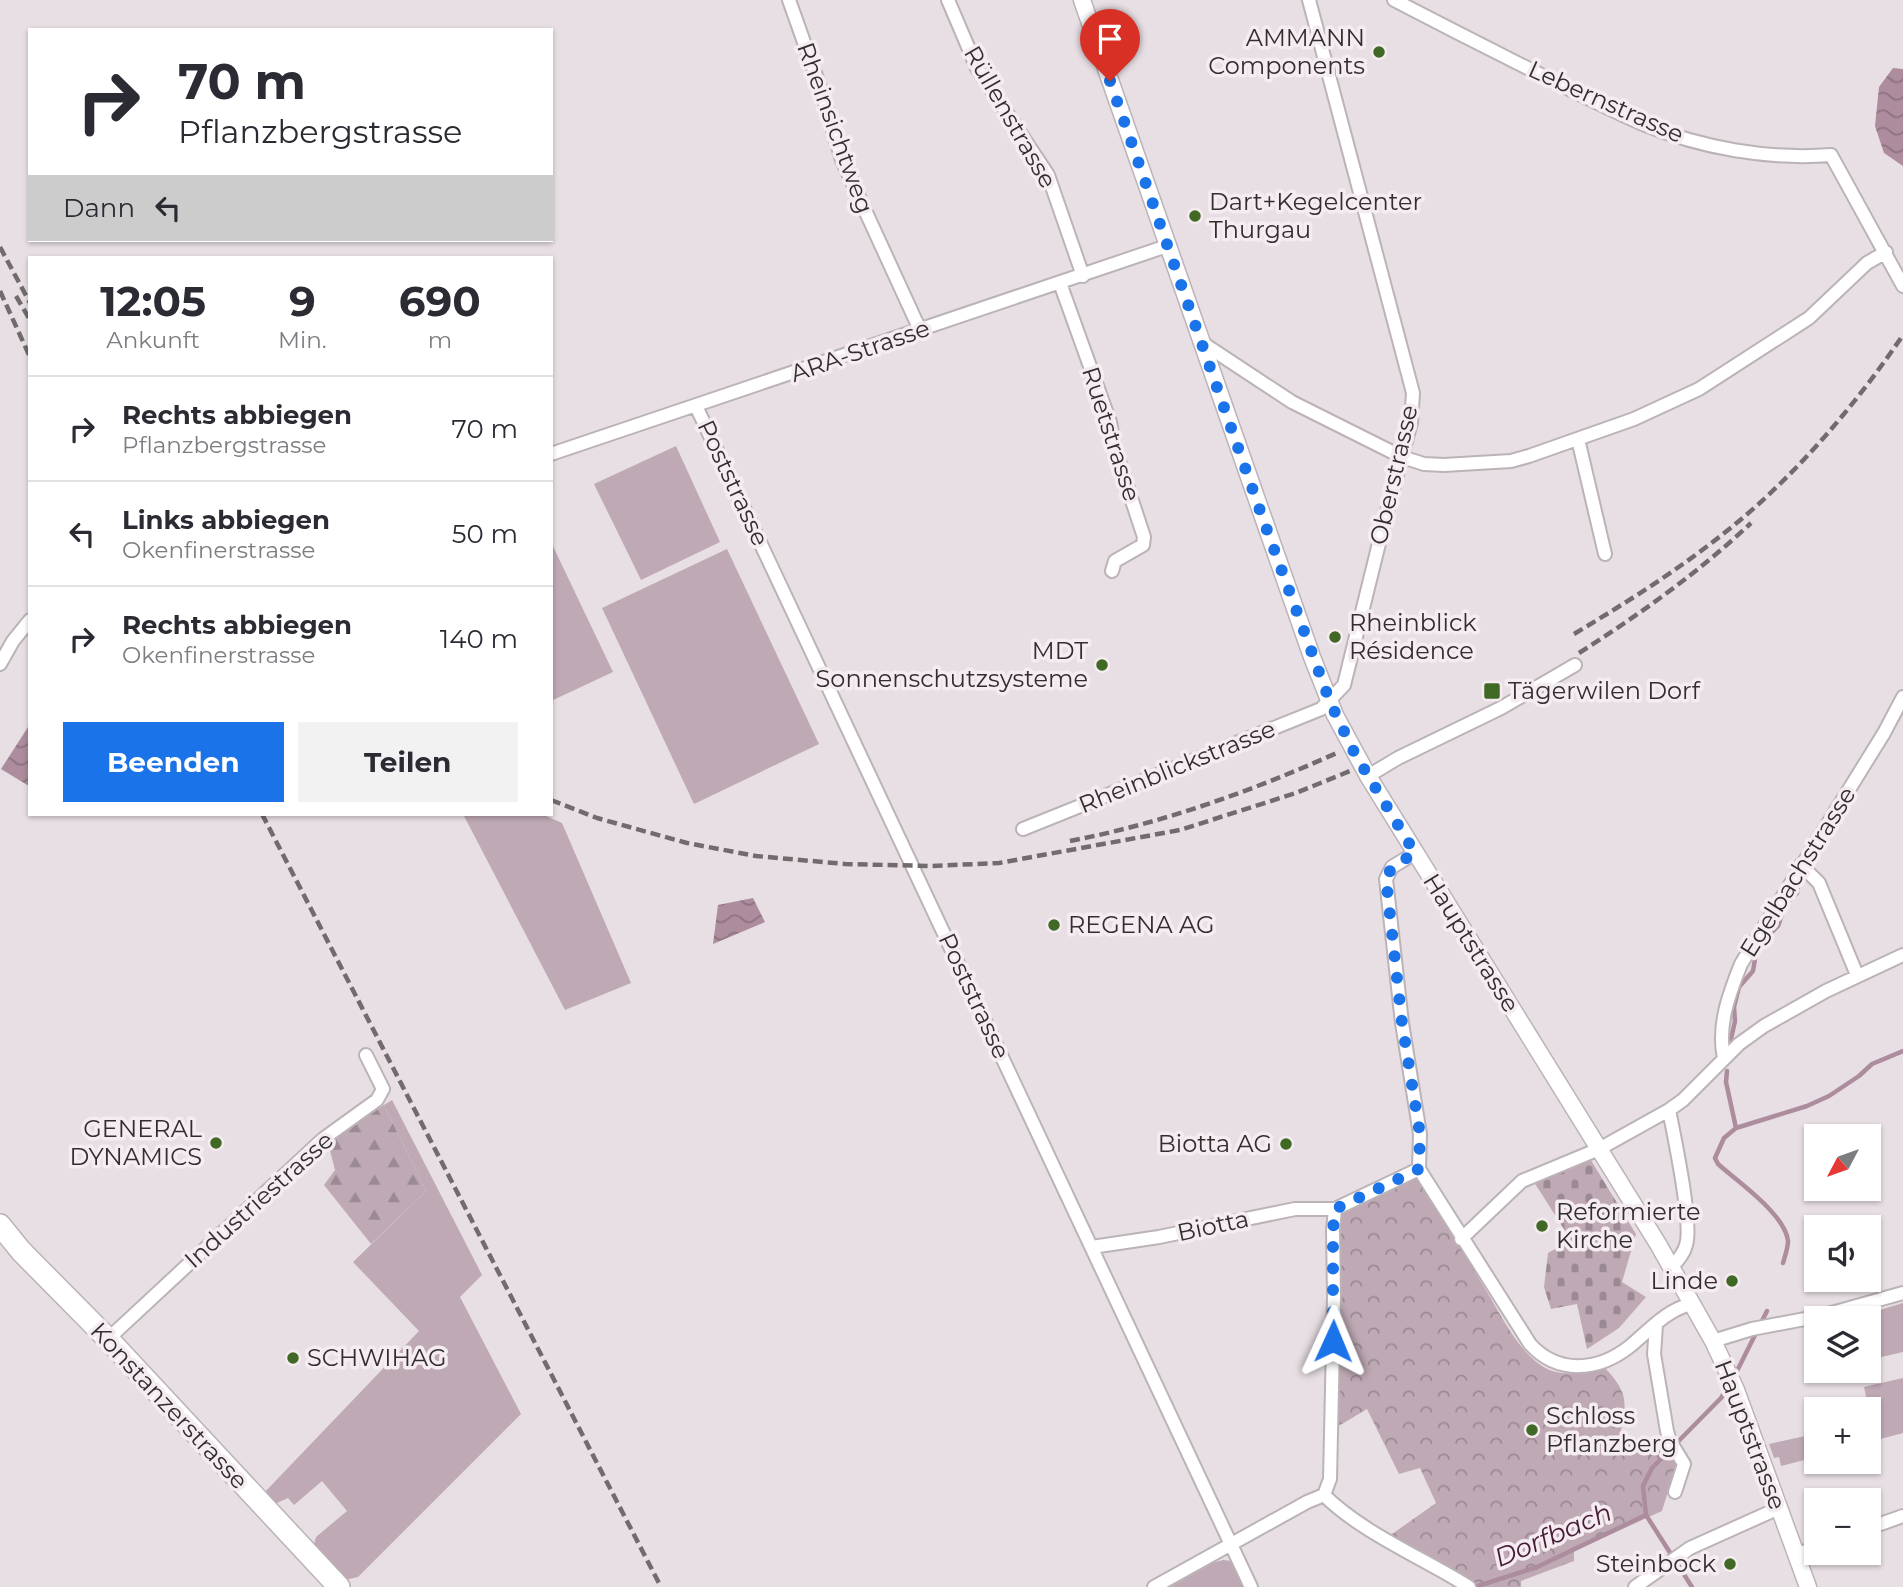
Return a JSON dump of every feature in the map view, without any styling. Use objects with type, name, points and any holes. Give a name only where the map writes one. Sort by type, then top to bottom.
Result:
[{"type":"main road","name":"Konstanzerstrasse","points":[[0,1225],[37,1269],[107,1339],[339,1587]]},
{"type":"street","name":"Rheinsichtweg","points":[[789,0],[842,160],[920,330]]},
{"type":"street","name":"Rüllenstrasse","points":[[948,0],[977,68],[1048,175],[1083,275]]},
{"type":"street","name":"Hauptstrasse","points":[[1082,0],[1330,702],[1368,775],[1599,1149],[1713,1341],[1736,1390],[1808,1587]]},
{"type":"street","name":"Oberstrasse","points":[[1309,0],[1412,385],[1413,402],[1402,457],[1385,515],[1345,685],[1330,702]]},
{"type":"street","name":"Lebernstrasse","points":[[1394,0],[1602,105],[1674,135],[1770,155],[1802,158],[1831,155],[1886,252]]},
{"type":"street","name":"ARA-Strasse","points":[[553,453],[1167,246]]},
{"type":"street","points":[[1201,342],[1292,402],[1402,457],[1424,464],[1490,463],[1529,456],[1578,439],[1666,406],[1699,389],[1809,318],[1867,263],[1886,252],[1903,286]]},
{"type":"street","name":"Ruetstrasse","points":[[1060,283],[1110,422],[1115,449],[1144,537],[1143,545],[1115,561],[1112,571]]},
{"type":"street","name":"Poststrasse","points":[[696,406],[1251,1587]]},
{"type":"street","points":[[1578,439],[1605,554]]},
{"type":"street","points":[[0,664],[28,623]]},
{"type":"street","points":[[1368,775],[1501,708],[1575,665]]},
{"type":"street","name":"Egelbachstrasse","points":[[1724,1058],[1721,1044],[1727,1000],[1741,964],[1884,733],[1903,697]]},
{"type":"street","name":"Rheinblickstrasse","points":[[1023,829],[1321,709],[1330,702]]},
{"type":"street","points":[[1415,853],[1392,867],[1386,879],[1402,1023],[1420,1134],[1419,1169],[1461,1239],[1530,1345],[1550,1361],[1575,1366],[1605,1360],[1626,1349],[1671,1313],[1692,1303]]},
{"type":"street","points":[[1801,865],[1819,883],[1857,975]]},
{"type":"street","points":[[1461,1239],[1522,1181],[1599,1149],[1683,1100],[1738,1044],[1763,1026],[1857,975],[1903,955]]},
{"type":"street","name":"Industriestrasse","points":[[107,1339],[323,1139],[377,1100],[383,1089],[366,1055]]},
{"type":"street","points":[[1668,1110],[1675,1139],[1688,1236],[1683,1254],[1671,1268]]},
{"type":"street","points":[[1154,1587],[1324,1495],[1330,1479],[1331,1455],[1335,1209],[1419,1169]]},
{"type":"street","name":"Biotta","points":[[1091,1247],[1158,1237],[1295,1209],[1335,1209]]},
{"type":"street","points":[[1713,1341],[1752,1329],[1821,1316],[1903,1293]]},
{"type":"street","points":[[1656,1325],[1654,1354],[1673,1445],[1684,1464],[1675,1492]]},
{"type":"street","points":[[1324,1495],[1334,1505],[1385,1539],[1468,1586]]},
{"type":"street","points":[[1635,1587],[1714,1536],[1779,1508]]},
{"type":"street","points":[[1881,1524],[1903,1516]]},
{"type":"street","points":[[1795,1555],[1804,1552]]},
{"type":"green space","points":[[676,446],[720,542],[641,580],[594,484]]},
{"type":"green space","points":[[553,546],[613,672],[553,700]]},
{"type":"green space","points":[[727,549],[819,744],[694,804],[602,608]]},
{"type":"green space","points":[[464,816],[546,816],[562,823],[631,983],[565,1010]]},
{"type":"green space","points":[[392,1100],[482,1275],[460,1297],[521,1414],[358,1577],[345,1580],[313,1548],[316,1537],[347,1511],[322,1481],[294,1505],[288,1498],[277,1503],[269,1501],[263,1494],[419,1331],[353,1262],[426,1191],[384,1105]]},
{"type":"green space","points":[[384,1105],[426,1191],[371,1244],[324,1185],[335,1170],[328,1143]]},
{"type":"green space","points":[[1589,1157],[1636,1234],[1622,1282],[1646,1297],[1619,1328],[1587,1349],[1577,1304],[1551,1309],[1544,1287],[1548,1253],[1569,1241],[1569,1237],[1534,1182]]},
{"type":"green space","points":[[1419,1169],[1478,1277],[1525,1351],[1542,1366],[1557,1372],[1581,1372],[1604,1367],[1618,1384],[1624,1399],[1620,1435],[1665,1444],[1676,1465],[1662,1511],[1574,1551],[1574,1561],[1521,1581],[1521,1587],[1469,1587],[1385,1539],[1436,1503],[1420,1468],[1399,1474],[1367,1409],[1332,1430],[1335,1209]]},
{"type":"green space","points":[[1903,1303],[1903,1352],[1881,1357],[1881,1310]]},
{"type":"green space","points":[[1903,1378],[1903,1433],[1881,1439],[1881,1397],[1866,1397],[1864,1387]]},
{"type":"green space","points":[[1804,1436],[1804,1460],[1781,1466],[1779,1457],[1774,1458],[1769,1444]]},
{"type":"green space","points":[[1232,1561],[1244,1587],[1170,1587],[1212,1563]]},
{"type":"water","points":[[1893,68],[1903,69],[1903,166],[1884,153],[1875,126],[1879,87]]},
{"type":"water","points":[[28,727],[28,785],[1,769]]},
{"type":"water","points":[[753,898],[765,922],[713,944],[718,905]]},
{"type":"waterway","points":[[1731,1039],[1739,987],[1753,971],[1760,944],[1778,926],[1786,903],[1797,893],[1799,881]]},
{"type":"waterway","points":[[1783,1263],[1788,1241],[1779,1220],[1718,1164],[1715,1158],[1724,1138],[1736,1128],[1807,1106],[1829,1096],[1872,1064],[1903,1051]]},
{"type":"waterway","points":[[1727,1071],[1726,1082],[1736,1128]]},
{"type":"waterway","points":[[1735,1375],[1767,1311]]},
{"type":"waterway","points":[[1692,1587],[1646,1515],[1643,1486],[1652,1468],[1721,1398],[1729,1386]]},
{"type":"waterway","name":"Dorfbach","points":[[1475,1587],[1537,1567],[1646,1515]]},
{"type":"railway","points":[[0,247],[28,299]]},
{"type":"railway","points":[[0,291],[28,353]]},
{"type":"railway","points":[[16,296],[28,317]]},
{"type":"railway","points":[[1574,634],[1675,569],[1757,506],[1803,461],[1846,412],[1903,335]]},
{"type":"railway","points":[[1579,653],[1668,592],[1751,523]]},
{"type":"railway","points":[[1070,841],[1139,825],[1207,804],[1339,752]]},
{"type":"railway","points":[[553,801],[597,818],[687,843],[756,856],[845,864],[931,866],[999,863],[1180,830],[1296,793],[1350,771]]},
{"type":"railway","points":[[263,816],[661,1587]]},
{"type":"place","name":"AMMANN Components","points":[[1379,52]]},
{"type":"place","name":"Dart+Kegelcenter Thurgau","points":[[1195,216]]},
{"type":"place","name":"Rheinblick Résidence","points":[[1335,637]]},
{"type":"place","name":"MDT Sonnenschutzsysteme","points":[[1102,665]]},
{"type":"place","name":"Tägerwilen Dorf","points":[[1492,691]]},
{"type":"place","name":"REGENA AG","points":[[1054,925]]},
{"type":"place","name":"GENERAL DYNAMICS","points":[[216,1143]]},
{"type":"place","name":"Biotta AG","points":[[1286,1144]]},
{"type":"place","name":"Reformierte Kirche","points":[[1542,1226]]},
{"type":"place","name":"Linde","points":[[1732,1281]]},
{"type":"place","name":"SCHWIHAG","points":[[293,1358]]},
{"type":"place","name":"Schloss Pflanzberg","points":[[1532,1430]]},
{"type":"place","name":"Steinbock","points":[[1730,1564]]},
{"type":"route","points":[[1110,81],[1312,657],[1355,754],[1415,853],[1392,867],[1386,879],[1402,1023],[1420,1134],[1419,1169],[1335,1209],[1333,1341]]}]
